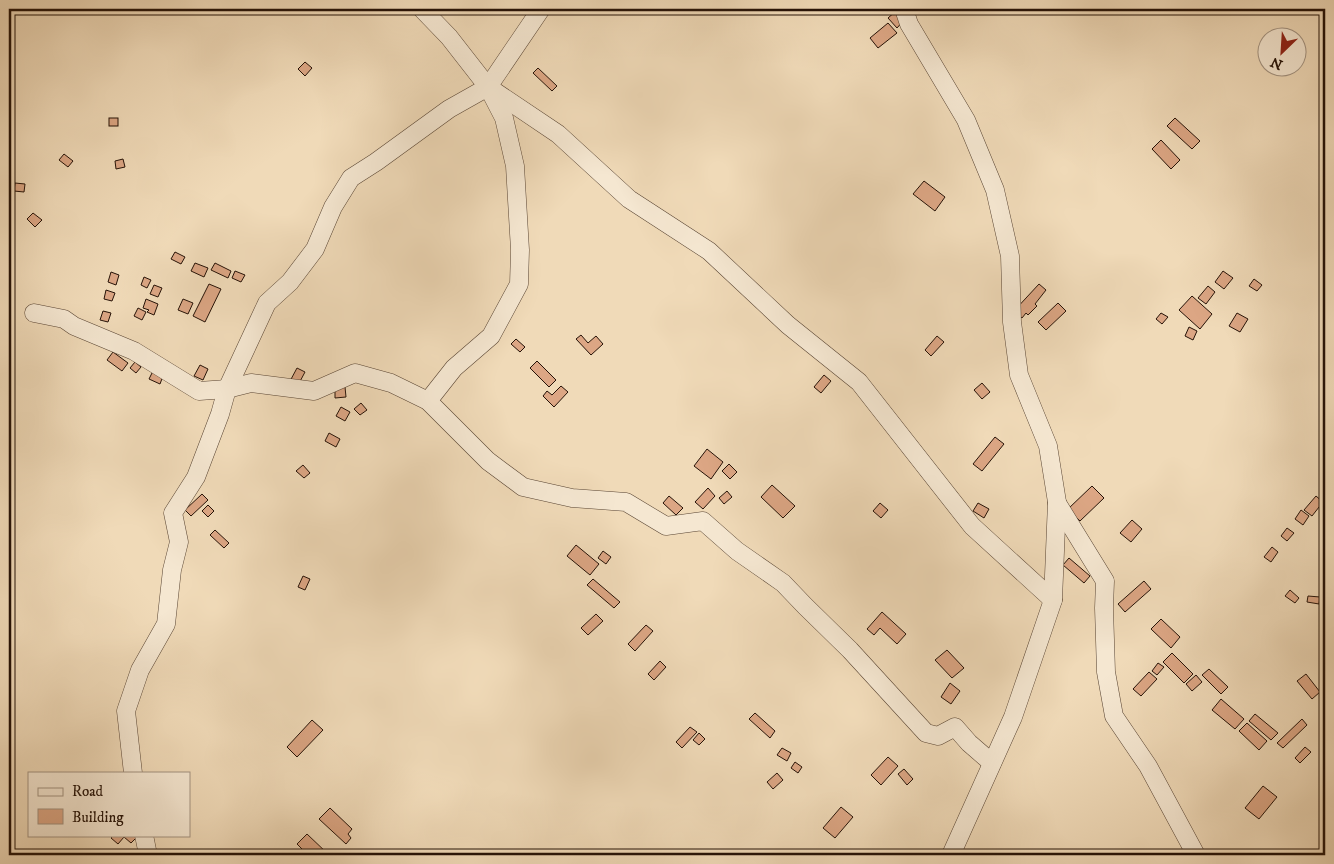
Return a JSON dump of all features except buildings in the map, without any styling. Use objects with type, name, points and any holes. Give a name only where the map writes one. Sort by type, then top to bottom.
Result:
[{"type":"street","points":[[422,9],[450,37],[488,86],[504,118],[515,166],[520,250],[519,284],[491,336],[454,368],[428,400]]},
{"type":"street","points":[[133,772],[126,711],[140,670],[166,624],[172,570],[179,542],[173,513],[196,477],[220,414],[227,389],[267,303],[290,282],[315,249],[333,207],[351,178],[449,109],[488,86],[541,9]]},
{"type":"street","points":[[904,9],[909,24],[966,120],[995,190],[1010,256],[1012,322],[1018,375],[1048,446],[1056,502],[1057,530],[1053,600],[1013,717],[951,855]]},
{"type":"street","points":[[488,86],[558,134],[629,199],[709,251],[788,325],[859,382],[972,526],[1053,600]]},
{"type":"street","points":[[34,313],[64,320],[134,351],[198,391],[227,389],[251,383],[314,391],[355,373],[391,383],[428,400],[488,461],[523,487],[572,498],[626,502],[666,526],[703,521],[737,551],[783,583],[850,650],[926,733],[938,736],[954,727],[992,763]]},
{"type":"street","points":[[1056,502],[1105,581],[1106,672],[1114,716],[1148,766],[1196,855]]},
{"type":"street","points":[[144,836],[148,855]]}]
